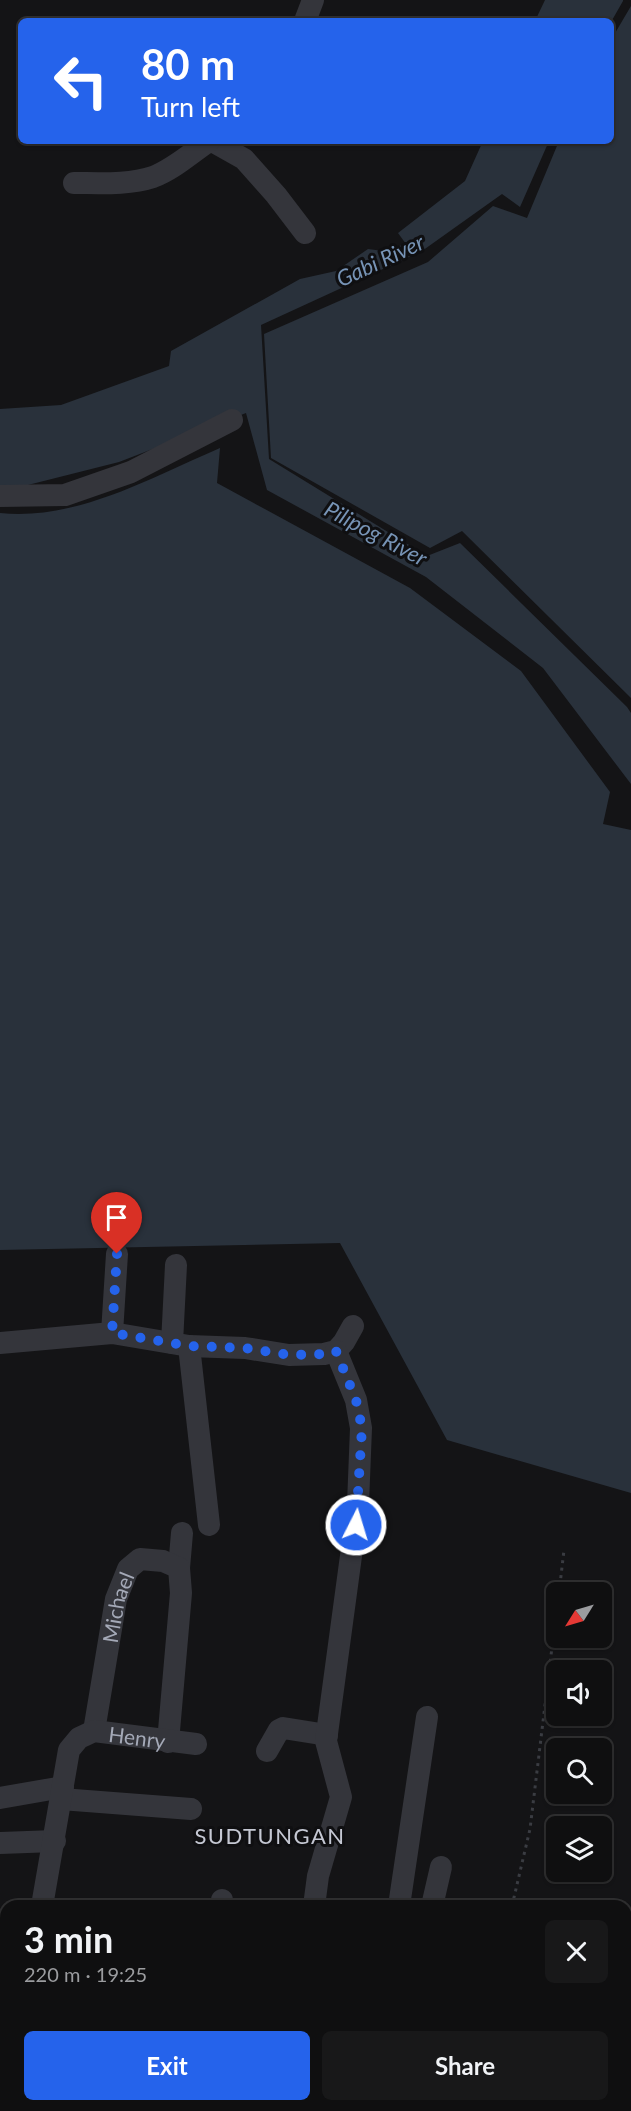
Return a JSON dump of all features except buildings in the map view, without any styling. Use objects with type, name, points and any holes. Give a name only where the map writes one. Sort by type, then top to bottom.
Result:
[{"type":"street","points":[[306,18],[313,0]]},
{"type":"street","points":[[74,183],[110,183],[153,177],[206,144]]},
{"type":"street","points":[[216,144],[244,159],[305,233]]},
{"type":"street","points":[[0,496],[65,495],[131,472],[232,420]]},
{"type":"street","points":[[112,1333],[117,1254]]},
{"type":"street","points":[[176,1265],[181,1345],[209,1525]]},
{"type":"street","points":[[0,1343],[112,1333],[181,1345],[245,1348],[289,1355],[324,1354],[336,1351],[353,1326]]},
{"type":"street","points":[[315,1900],[318,1876],[341,1797],[326,1741],[358,1504],[362,1428],[356,1400],[336,1351]]},
{"type":"street","points":[[168,1742],[182,1593],[179,1568],[182,1533]]},
{"type":"street","name":"Michael","points":[[87,1735],[116,1599],[128,1569],[140,1559],[163,1561],[179,1568]]},
{"type":"street","points":[[400,1900],[427,1717]]},
{"type":"street","points":[[267,1751],[279,1730],[283,1728],[327,1734]]},
{"type":"street","points":[[43,1900],[69,1750],[87,1735]]},
{"type":"street","name":"Henry","points":[[87,1735],[196,1744]]},
{"type":"street","points":[[0,1798],[62,1793],[191,1809]]},
{"type":"street","points":[[0,1842],[55,1841]]},
{"type":"street","points":[[433,1900],[441,1868]]},
{"type":"path","points":[[560,1582],[564,1550]]},
{"type":"path","points":[[513,1900],[530,1829],[552,1648]]},
{"type":"water","points":[[545,0],[623,0],[613,18],[536,18]]},
{"type":"water","points":[[631,6],[631,698],[462,531],[430,548],[271,458],[264,334],[428,262],[493,206],[527,218],[558,144],[614,144],[614,35]]},
{"type":"water","points":[[482,144],[548,144],[520,207],[502,194],[422,251],[261,325],[269,459],[427,556],[460,543],[627,707],[631,713],[631,784],[543,668],[426,577],[267,490],[246,413],[119,462],[12,489],[0,488],[0,409],[61,405],[169,366],[171,351],[300,279],[336,271],[368,249],[383,251],[406,244],[398,233],[465,181]]},
{"type":"water","points":[[220,448],[217,483],[410,588],[521,671],[610,792],[603,824],[631,830],[631,1493],[447,1440],[340,1243],[0,1250],[0,513],[29,514],[86,504],[141,483]]},
{"type":"district","name":"SUDTUNGAN","points":[[270,1835]]},
{"type":"route","points":[[117,1254],[112,1333],[189,1346],[245,1348],[289,1355],[324,1354],[336,1351],[356,1400],[362,1428],[356,1525]]},
{"type":"water label","name":"Gabi River","points":[[380,260]]},
{"type":"water label","name":"Pilipog River","points":[[376,533]]}]
